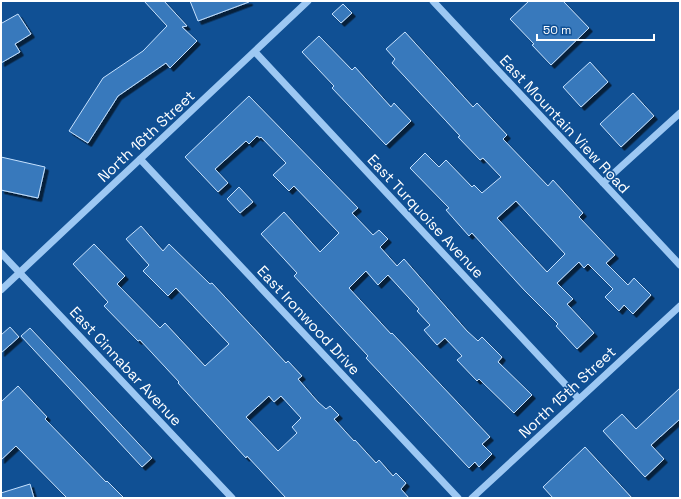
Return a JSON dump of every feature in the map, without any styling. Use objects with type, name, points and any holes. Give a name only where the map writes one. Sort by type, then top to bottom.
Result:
[{"type":"street","name":"North 16th Street","points":[[1,290],[308,1]]},
{"type":"street","name":"East Mountain View Road","points":[[432,1],[680,265]]},
{"type":"street","name":"East Turquoise Avenue","points":[[255,52],[579,399]]},
{"type":"street","points":[[603,183],[680,113]]},
{"type":"street","name":"East Ironwood Drive","points":[[140,159],[458,498]]},
{"type":"street","name":"East Cinnabar Avenue","points":[[1,253],[232,498]]},
{"type":"street","name":"North 15th Street","points":[[472,498],[680,306]]},
{"type":"building","points":[[144,1],[164,1],[187,26],[182,27],[197,41],[170,68],[166,63],[118,96],[88,143],[69,131],[103,78],[143,51],[167,26]]},
{"type":"building","points":[[190,1],[249,1],[249,2],[198,21]]},
{"type":"building","points":[[529,1],[563,1],[589,28],[551,65],[532,45],[534,44],[510,19]]},
{"type":"building","points":[[343,4],[352,13],[341,23],[332,14]]},
{"type":"building","points":[[18,14],[31,34],[15,44],[20,52],[1,63],[1,22],[2,23]]},
{"type":"building","points":[[405,32],[473,107],[477,103],[507,135],[503,139],[548,186],[553,180],[583,213],[579,217],[615,255],[606,263],[628,285],[634,278],[651,295],[633,314],[624,305],[619,311],[605,297],[613,289],[588,264],[584,268],[579,262],[557,283],[573,299],[567,304],[594,333],[577,349],[556,326],[558,324],[525,291],[472,233],[469,236],[446,210],[449,208],[410,168],[425,153],[439,167],[446,160],[472,187],[474,185],[482,193],[501,177],[483,158],[480,160],[458,137],[460,136],[392,63],[395,59],[386,49]],"holes":[[[516,201],[565,254],[547,272],[497,218]]]},
{"type":"building","points":[[319,36],[352,70],[355,67],[391,107],[394,103],[411,121],[386,145],[332,88],[334,86],[302,52]]},
{"type":"building","points":[[590,62],[608,82],[581,107],[563,87]]},
{"type":"building","points":[[633,93],[654,116],[621,147],[600,124]]},
{"type":"building","points":[[249,96],[358,208],[352,213],[373,235],[379,230],[388,239],[380,247],[397,266],[404,259],[467,331],[478,341],[482,337],[502,357],[498,362],[532,395],[514,413],[479,379],[477,381],[457,360],[462,356],[445,338],[437,345],[424,330],[430,325],[417,311],[419,309],[388,275],[378,285],[366,271],[349,288],[490,437],[482,444],[492,454],[479,467],[475,462],[469,468],[366,358],[368,356],[294,276],[297,273],[261,234],[284,212],[320,252],[339,233],[294,186],[289,191],[273,175],[286,163],[261,137],[260,138],[257,136],[249,144],[246,141],[215,169],[228,183],[218,192],[185,157]]},
{"type":"building","points":[[1,157],[45,167],[38,198],[1,190]]},
{"type":"building","points":[[239,187],[253,202],[240,213],[227,199]]},
{"type":"building","points":[[141,226],[163,251],[169,244],[210,284],[212,283],[286,363],[288,361],[302,376],[298,379],[318,402],[326,409],[330,406],[339,415],[334,419],[354,441],[355,440],[376,463],[379,460],[393,476],[396,473],[406,483],[401,489],[409,498],[286,498],[247,456],[246,458],[140,340],[138,341],[104,306],[108,302],[73,264],[94,244],[125,276],[117,284],[160,328],[165,323],[205,366],[229,344],[176,288],[168,296],[143,271],[149,265],[126,239]],"holes":[[[269,396],[274,402],[281,396],[301,418],[292,427],[297,433],[278,451],[246,417]]]},
{"type":"building","points":[[10,327],[19,337],[1,353],[1,335]]},
{"type":"building","points":[[30,328],[152,458],[142,467],[21,336]]},
{"type":"building","points":[[18,386],[47,417],[45,419],[106,482],[107,481],[124,498],[67,498],[16,446],[1,460],[1,402]]},
{"type":"building","points":[[680,388],[680,419],[651,445],[664,459],[645,477],[603,431],[622,414],[636,429]]},
{"type":"building","points":[[585,447],[632,498],[553,498],[543,487]]},
{"type":"building","points":[[30,484],[34,498],[1,498],[1,493]]}]
